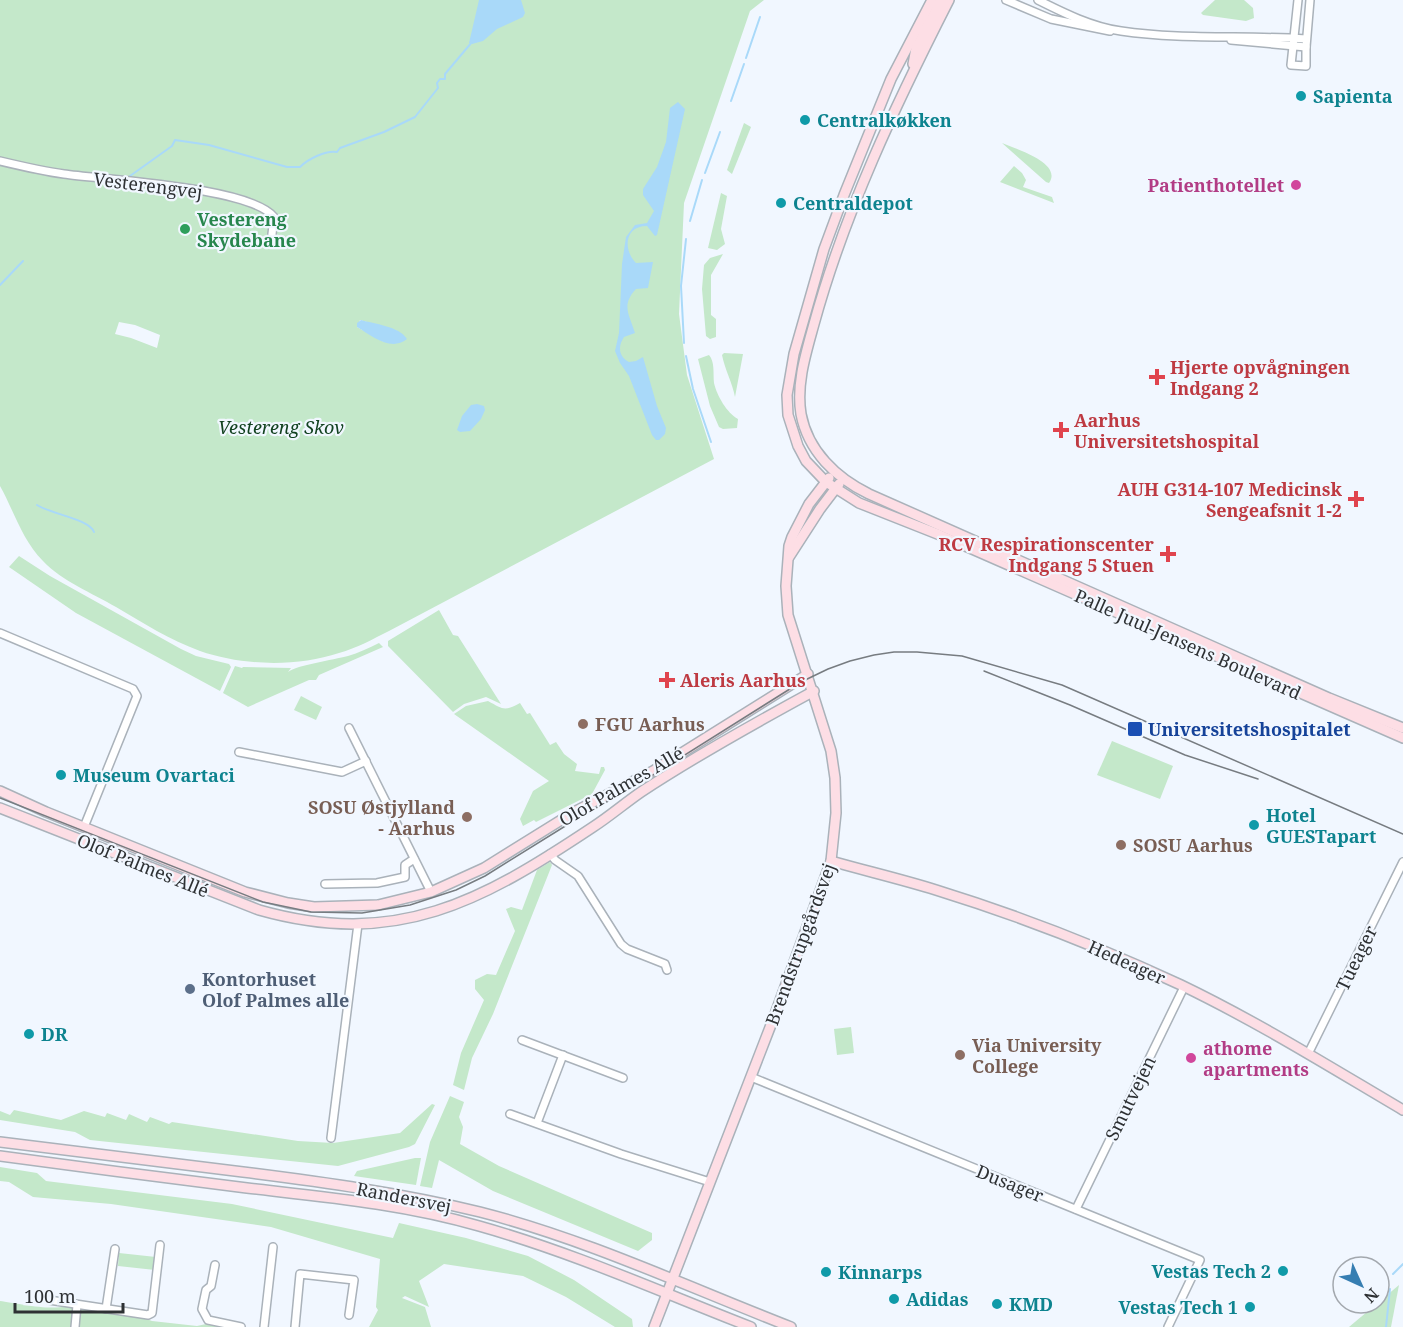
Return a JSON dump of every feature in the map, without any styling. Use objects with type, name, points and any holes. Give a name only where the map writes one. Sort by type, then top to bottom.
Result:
[{"type":"street","name":"Palle Juul-Jensens Boulevard","points":[[932,0],[891,79],[849,184],[824,249],[792,363],[787,395],[792,431],[806,461],[834,484],[875,510],[891,514],[940,535],[1403,738]]},
{"type":"street","points":[[910,78],[916,48],[941,0]]},
{"type":"street","points":[[834,484],[834,471],[817,452],[804,426],[800,402],[803,365],[822,296],[866,175],[927,42],[949,0]]},
{"type":"street","points":[[927,42],[956,0]]},
{"type":"street","points":[[1006,0],[1051,19],[1101,30],[1306,43]]},
{"type":"street","points":[[1038,0],[1082,20],[1119,31]]},
{"type":"street","points":[[1298,1],[1291,65],[1306,66],[1310,0]]},
{"type":"street","name":"Vesterengvej","points":[[0,161],[61,174],[208,192],[248,201],[261,206],[274,217],[272,234]]},
{"type":"street","name":"Palle Juul-Jensens Boulevard","points":[[834,484],[865,500],[910,513],[1329,698],[1403,728]]},
{"type":"street","name":"Brendstrupgårdsvej","points":[[654,1327],[751,1077],[831,861],[835,825],[836,778],[831,751],[814,692],[788,615],[786,586],[792,537],[809,504],[834,484]]},
{"type":"street","name":"Brendstrupgårdsvej","points":[[788,559],[834,484]]},
{"type":"street","name":"Olof Palmes Allé","points":[[0,633],[136,692],[137,696],[84,827]]},
{"type":"street","name":"Olof Palmes Allé","points":[[0,791],[245,892],[314,907],[359,907],[396,902],[431,892],[484,868],[574,812],[640,778],[808,674]]},
{"type":"street","name":"Olof Palmes Allé","points":[[0,808],[260,910],[311,922],[358,924],[399,920],[449,908],[495,887],[593,827],[641,793],[733,736],[814,692]]},
{"type":"street","points":[[349,728],[431,892]]},
{"type":"street","points":[[239,752],[342,772],[366,761]]},
{"type":"street","points":[[550,854],[578,876],[621,944],[627,949],[665,964],[666,970]]},
{"type":"street","points":[[325,884],[376,883],[405,878],[405,865],[414,859]]},
{"type":"street","name":"Hedeager","points":[[831,861],[934,889],[1024,919],[1115,955],[1184,987],[1308,1054],[1403,1110]]},
{"type":"street","name":"Tueager","points":[[1308,1054],[1403,862]]},
{"type":"street","points":[[331,1138],[358,924]]},
{"type":"street","name":"Smutvejen","points":[[1076,1209],[1184,987]]},
{"type":"street","points":[[522,1041],[623,1078]]},
{"type":"street","points":[[537,1123],[563,1055]]},
{"type":"street","name":"Dusager","points":[[751,1077],[1200,1260],[1168,1327]]},
{"type":"street","points":[[510,1113],[621,1154],[710,1182]]},
{"type":"street","name":"Randersvej","points":[[0,1142],[314,1181],[411,1196],[482,1213],[541,1231],[790,1327]]},
{"type":"street","name":"Randersvej","points":[[0,1156],[409,1209],[479,1225],[556,1251],[751,1327]]},
{"type":"street","points":[[49,1300],[148,1315],[152,1313],[160,1245]]},
{"type":"street","points":[[264,1327],[273,1247]]},
{"type":"street","points":[[106,1309],[115,1248]]},
{"type":"street","points":[[215,1265],[211,1286],[206,1290],[202,1309],[208,1320],[241,1327]]},
{"type":"street","points":[[295,1327],[300,1274],[354,1280],[349,1315]]},
{"type":"street","points":[[75,1327],[77,1305]]},
{"type":"green space","name":"Vestereng Skov","points":[[0,0],[764,0],[750,11],[684,203],[679,314],[687,375],[714,459],[365,643],[323,658],[270,663],[234,660],[200,651],[157,631],[68,581],[43,561],[29,544],[0,486]],"holes":[[[360,320],[397,331],[384,342],[357,327]],[[119,322],[135,325],[160,335],[157,348],[115,334]]]},
{"type":"green space","points":[[1215,0],[1244,0],[1253,8],[1254,18],[1246,21],[1203,15],[1201,13]]},
{"type":"green space","points":[[744,123],[751,127],[732,174],[727,170]]},
{"type":"green space","points":[[1002,143],[1044,163],[1050,169],[1052,176],[1049,183],[1046,182]]},
{"type":"green space","points":[[1014,166],[1026,180],[1023,187],[1052,197],[1054,203],[1000,182]]},
{"type":"green space","points":[[721,193],[727,196],[721,229],[725,244],[717,250],[708,248]]},
{"type":"green space","points":[[723,254],[711,275],[711,315],[716,319],[716,337],[710,339],[706,336],[702,289],[704,265],[710,258]]},
{"type":"green space","points":[[724,353],[743,354],[735,397],[723,360]]},
{"type":"green space","points":[[709,355],[713,364],[715,388],[726,408],[738,419],[737,428],[719,427],[710,406],[698,359]]},
{"type":"green space","points":[[19,556],[50,576],[181,649],[196,656],[229,664],[231,667],[220,691],[76,613],[9,567]]},
{"type":"green space","points":[[439,610],[453,635],[458,636],[501,704],[486,697],[464,704],[453,712],[388,646],[388,641]]},
{"type":"green space","points":[[379,643],[383,647],[319,675],[316,680],[309,680],[248,707],[223,693],[235,666],[291,668],[288,672],[307,665],[348,656]]},
{"type":"green space","points":[[301,696],[322,707],[316,720],[294,710]]},
{"type":"green space","points":[[488,701],[504,708],[520,703],[527,714],[530,713],[550,745],[556,742],[564,754],[577,764],[575,771],[599,774],[601,767],[604,767],[605,770],[592,794],[536,822],[534,820],[523,826],[520,819],[533,791],[549,781],[454,714],[466,706]]},
{"type":"green space","points":[[1112,741],[1173,766],[1160,799],[1097,775]]},
{"type":"green space","points":[[550,862],[552,865],[493,1014],[472,1058],[464,1090],[453,1085],[461,1053],[484,1000],[475,989],[475,980],[487,974],[496,975],[515,931],[506,909],[511,907],[522,910],[537,870]]},
{"type":"green space","points":[[851,1027],[854,1053],[837,1055],[834,1029]]},
{"type":"green space","points":[[450,1096],[464,1102],[459,1117],[463,1127],[460,1144],[499,1166],[652,1233],[652,1240],[638,1251],[493,1191],[439,1160],[432,1188],[420,1186],[430,1142]]},
{"type":"green space","points":[[432,1104],[435,1105],[415,1144],[338,1166],[90,1140],[75,1132],[0,1120],[0,1111],[10,1115],[14,1110],[61,1120],[84,1111],[105,1117],[107,1113],[126,1120],[129,1114],[147,1122],[150,1117],[169,1124],[172,1122],[298,1141],[333,1143],[400,1133]]},
{"type":"green space","points":[[421,1158],[416,1185],[354,1176],[357,1171]]},
{"type":"green space","points":[[0,1167],[37,1173],[46,1181],[232,1204],[393,1238],[399,1223],[466,1238],[528,1256],[574,1280],[632,1319],[633,1327],[615,1327],[566,1297],[523,1276],[444,1264],[419,1281],[429,1307],[405,1296],[402,1298],[425,1307],[431,1327],[369,1327],[378,1310],[376,1307],[380,1259],[271,1227],[111,1204],[33,1197],[9,1182],[0,1181]]},
{"type":"green space","points":[[119,1253],[156,1257],[155,1270],[118,1266]]},
{"type":"green space","points":[[1399,1285],[1391,1327],[1349,1327],[1363,1315],[1391,1315],[1391,1292]]},
{"type":"green space","points":[[0,1301],[43,1307],[65,1306],[141,1317],[152,1321],[220,1327],[0,1327]]},
{"type":"water","points":[[479,0],[521,0],[525,13],[523,17],[497,29],[483,41],[472,44],[469,43]]},
{"type":"water","points":[[678,102],[685,109],[657,235],[655,236],[647,226],[639,227],[630,234],[628,240],[629,252],[636,263],[653,262],[648,288],[636,289],[629,300],[628,310],[635,333],[624,337],[620,347],[621,354],[629,362],[643,357],[666,428],[665,434],[656,440],[629,376],[615,351],[619,333],[622,264],[626,237],[635,225],[647,223],[654,211],[643,195],[643,189],[657,167],[666,142],[670,108]]},
{"type":"water","points":[[361,320],[392,328],[407,339],[395,344],[382,341],[357,327],[357,323]]},
{"type":"water","points":[[471,405],[484,406],[485,410],[481,419],[470,431],[457,430],[462,416]]},
{"type":"waterway","points":[[746,58],[760,17]]},
{"type":"waterway","points":[[130,176],[172,146],[175,140],[209,145],[287,167],[300,167],[317,156],[337,152],[340,148],[384,132],[415,117],[438,88],[437,83],[440,79],[445,79],[445,74],[472,42]]},
{"type":"waterway","points":[[731,101],[744,64]]},
{"type":"waterway","points":[[705,173],[720,132]]},
{"type":"waterway","points":[[690,221],[702,180]]},
{"type":"waterway","points":[[684,343],[681,286],[686,239]]},
{"type":"waterway","points":[[0,285],[23,261]]},
{"type":"waterway","points":[[686,356],[693,389],[711,442]]},
{"type":"waterway","points":[[37,505],[77,520],[91,527],[94,532]]},
{"type":"waterway","points":[[1393,1274],[1403,1264]]},
{"type":"waterway","points":[[1386,1327],[1387,1315]]},
{"type":"tram line","points":[[0,798],[263,902],[311,912],[362,913],[410,905],[456,890],[485,876],[645,780],[801,682],[828,669],[874,655],[917,652],[962,656],[1062,685],[1403,834]]},
{"type":"tram line","points":[[984,671],[1185,755],[1258,779]]},
{"type":"place","name":"Sapienta","points":[[1301,96]]},
{"type":"place","name":"Centralkøkken","points":[[805,120]]},
{"type":"place","name":"Patienthotellet","points":[[1296,185]]},
{"type":"place","name":"Centraldepot","points":[[781,203]]},
{"type":"place","name":"Vestereng Skydebane","points":[[185,229]]},
{"type":"place","name":"Hjerte opvågningen Indgang 2","points":[[1157,377]]},
{"type":"place","name":"Aarhus Universitetshospital","points":[[1061,430]]},
{"type":"place","name":"AUH G314-107 Medicinsk Sengeafsnit 1-2","points":[[1356,499]]},
{"type":"place","name":"RCV Respirationscenter Indgang 5 Stuen","points":[[1168,554]]},
{"type":"place","name":"Aleris Aarhus","points":[[667,680]]},
{"type":"place","name":"FGU Aarhus","points":[[583,724]]},
{"type":"place","name":"Universitetshospitalet","points":[[1135,729]]},
{"type":"place","name":"Museum Ovartaci","points":[[61,775]]},
{"type":"place","name":"SOSU Østjylland - Aarhus","points":[[467,817]]},
{"type":"place","name":"Hotel GUESTapart","points":[[1254,825]]},
{"type":"place","name":"SOSU Aarhus","points":[[1121,845]]},
{"type":"place","name":"Kontorhuset Olof Palmes alle","points":[[190,989]]},
{"type":"place","name":"DR","points":[[29,1034]]},
{"type":"place","name":"Via University College","points":[[960,1055]]},
{"type":"place","name":"athome apartments","points":[[1191,1058]]},
{"type":"place","name":"Vestas Tech 2","points":[[1283,1271]]},
{"type":"place","name":"Kinnarps","points":[[826,1272]]},
{"type":"place","name":"Adidas","points":[[894,1299]]},
{"type":"place","name":"KMD","points":[[997,1304]]},
{"type":"place","name":"Vestas Tech 1","points":[[1250,1307]]}]
